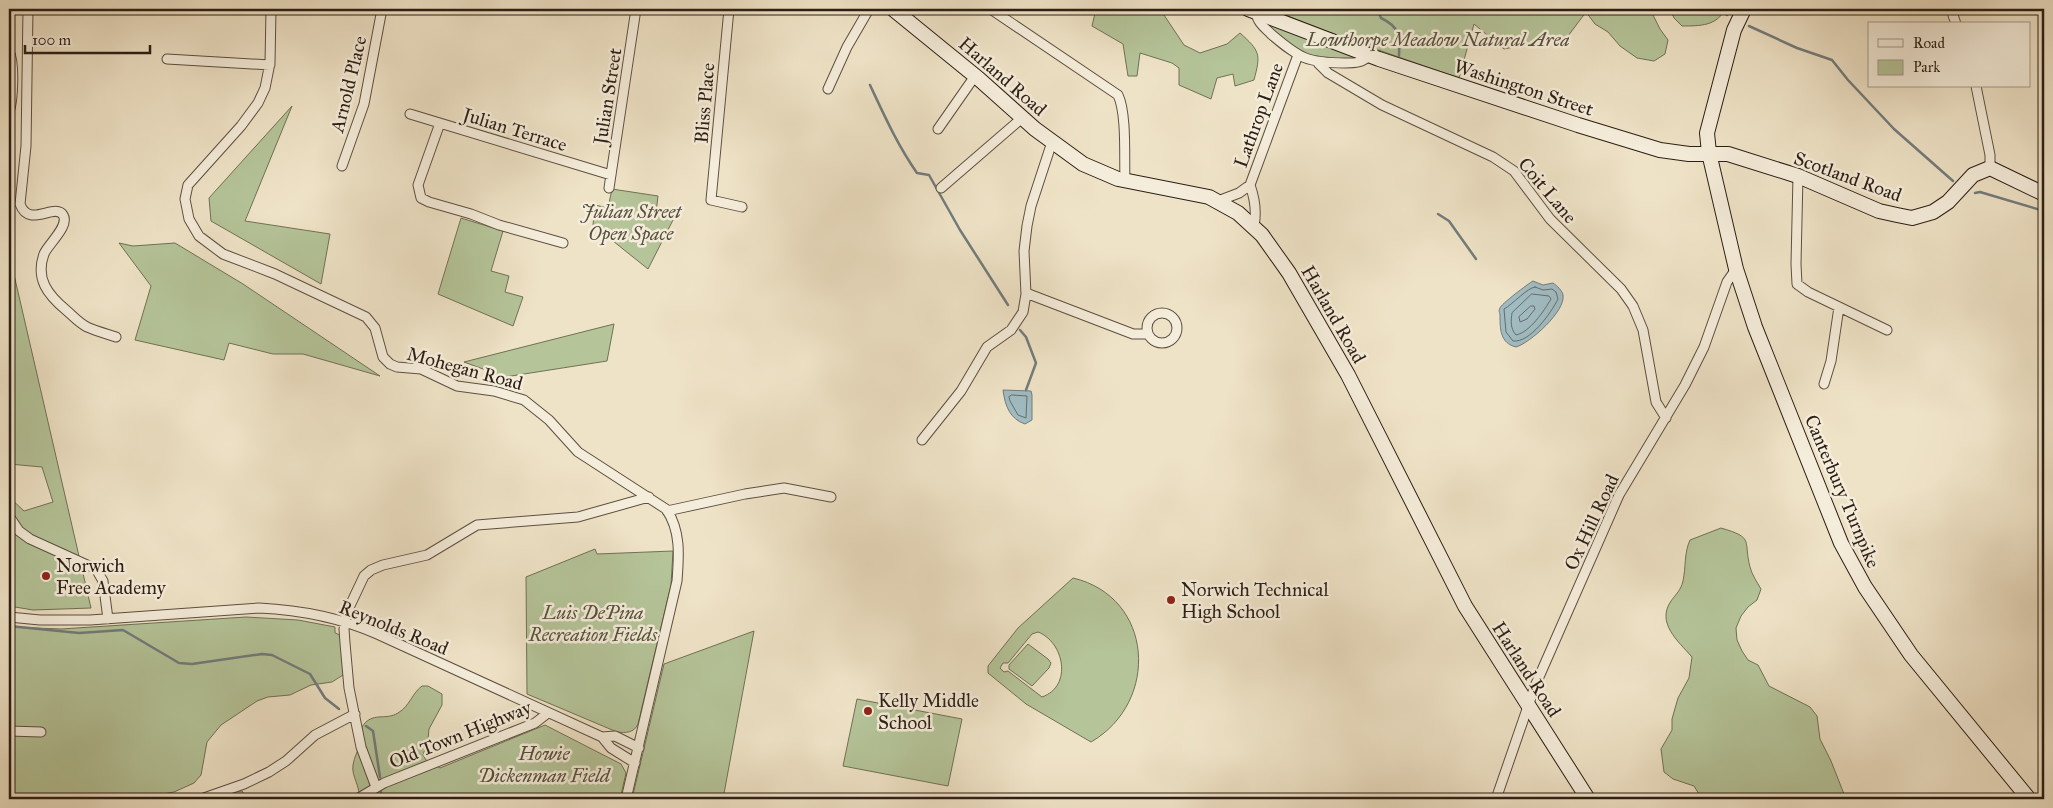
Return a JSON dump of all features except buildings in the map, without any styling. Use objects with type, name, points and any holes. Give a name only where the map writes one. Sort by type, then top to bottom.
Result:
[{"type":"street","points":[[28,9],[26,146],[25,168],[20,196],[21,207],[33,215],[55,211],[62,214],[65,220],[63,225],[43,256],[41,271],[44,286],[53,298],[81,323],[116,337]]},
{"type":"street","name":"Mohegan Road","points":[[271,9],[270,65],[265,88],[258,103],[237,132],[187,188],[185,199],[189,219],[200,236],[210,246],[229,257],[275,274],[366,317],[375,328],[383,357],[392,366],[421,369],[457,386],[502,392],[528,402],[549,420],[578,452],[649,497],[667,511],[674,522],[677,534],[677,581],[626,799]]},
{"type":"street","name":"Arnold Place","points":[[342,166],[362,111],[382,9]]},
{"type":"street","name":"Julian Street","points":[[609,188],[636,9]]},
{"type":"street","name":"Bliss Place","points":[[729,9],[712,200],[742,207]]},
{"type":"street","points":[[828,89],[847,47],[869,9]]},
{"type":"street","name":"Harland Road","points":[[892,9],[975,76],[1022,118],[1052,142],[1090,168],[1125,180],[1196,193],[1218,201],[1254,226],[1279,258],[1334,350],[1465,606],[1588,799]]},
{"type":"street","name":"Canterbury Turnpike","points":[[1744,9],[1734,30],[1707,133],[1709,154],[1736,269],[1755,327],[1841,542],[1865,587],[1911,654],[2029,799]]},
{"type":"street","points":[[1951,9],[1955,22]]},
{"type":"street","points":[[992,10],[1118,95],[1121,104],[1125,180]]},
{"type":"street","name":"Washington Street","points":[[1252,10],[1370,55],[1578,125],[1660,150],[1689,154],[1709,154]]},
{"type":"street","name":"Lathrop Lane","points":[[1252,10],[1259,22],[1298,55],[1318,63],[1360,62],[1370,55]]},
{"type":"street","points":[[9,52],[12,60],[9,113]]},
{"type":"street","name":"Lathrop Lane","points":[[1218,201],[1239,193],[1250,185],[1298,55]]},
{"type":"street","points":[[167,59],[270,65]]},
{"type":"street","name":"Coit Lane","points":[[1318,63],[1328,73],[1382,104],[1493,157],[1514,171],[1550,219],[1621,289],[1633,306],[1643,330],[1656,402],[1666,418]]},
{"type":"street","points":[[938,129],[975,76]]},
{"type":"street","points":[[1976,88],[1990,155],[1990,168],[2044,194]]},
{"type":"street","name":"Julian Terrace","points":[[410,114],[611,175]]},
{"type":"street","points":[[941,188],[987,146],[1022,118]]},
{"type":"street","points":[[440,123],[418,185],[421,198],[504,227],[563,244]]},
{"type":"street","points":[[922,440],[961,392],[987,347],[1016,324],[1025,308],[1024,251],[1028,218],[1052,142]]},
{"type":"street","name":"Scotland Road","points":[[1709,154],[1728,154],[1798,176],[1879,211],[1912,218],[1933,212],[1948,202],[1973,175],[1990,168]]},
{"type":"street","points":[[1798,176],[1797,283],[1808,292],[1887,330]]},
{"type":"street","name":"Lathrop Lane","points":[[1250,185],[1256,210],[1254,226]]},
{"type":"street","name":"Ox Hill Road","points":[[1496,799],[1542,668],[1619,495],[1685,385],[1704,346],[1727,282],[1736,269]]},
{"type":"street","points":[[1026,293],[1133,334],[1148,334]]},
{"type":"street","points":[[1824,384],[1831,361],[1839,307]]},
{"type":"street","points":[[667,511],[775,489],[789,488],[831,497]]},
{"type":"street","points":[[376,787],[364,757],[354,714],[345,644],[345,621],[358,586],[367,573],[391,563],[427,555],[472,526],[484,523],[578,517],[649,497]]},
{"type":"street","points":[[9,516],[19,530],[30,539],[96,568],[103,581],[108,618]]},
{"type":"street","name":"Reynolds Road","points":[[9,617],[56,620],[259,608],[314,614],[345,621],[602,737],[611,748],[635,762]]},
{"type":"street","name":"Old Town Highway","points":[[357,799],[376,787],[535,722],[548,713]]},
{"type":"street","points":[[201,799],[262,776],[286,761],[316,736],[354,714]]},
{"type":"street","points":[[9,730],[41,732]]},
{"type":"street","name":"Reynolds Road","points":[[602,737],[615,736],[639,748]]},
{"type":"green space","points":[[1096,9],[1157,9],[1162,12],[1184,45],[1200,53],[1227,44],[1240,33],[1252,44],[1257,54],[1258,64],[1254,80],[1235,86],[1233,74],[1217,78],[1211,99],[1179,85],[1179,68],[1172,63],[1140,53],[1137,76],[1128,76],[1123,44],[1092,26]]},
{"type":"green space","name":"Lowthorpe Meadow Natural Area","points":[[1275,9],[1652,9],[1651,11],[1660,29],[1668,40],[1665,54],[1654,61],[1637,58],[1620,46],[1608,32],[1595,24],[1586,12],[1568,36],[1504,49],[1474,24],[1459,78],[1321,30]]},
{"type":"green space","points":[[1670,9],[1725,9],[1722,15],[1713,22],[1682,26],[1674,18]]},
{"type":"green space","points":[[1264,20],[1360,57],[1359,60],[1322,60],[1302,53],[1276,33]]},
{"type":"green space","points":[[292,106],[245,221],[330,234],[321,284],[211,221],[209,198]]},
{"type":"green space","name":"Julian Street Open Space","points":[[612,189],[658,196],[656,213],[673,220],[648,269],[593,225],[595,205],[608,208]]},
{"type":"green space","points":[[461,218],[503,231],[491,271],[509,276],[505,292],[523,297],[513,326],[438,294]]},
{"type":"green space","points":[[119,243],[133,246],[175,243],[243,284],[380,376],[303,354],[273,354],[229,343],[224,360],[135,340],[151,286]]},
{"type":"green space","points":[[12,266],[91,608],[33,610],[9,606],[9,497],[24,511],[53,502],[42,467],[9,464],[9,267]]},
{"type":"green space","points":[[614,324],[607,361],[505,377],[464,362]]},
{"type":"green space","points":[[1721,528],[1732,531],[1746,541],[1751,570],[1761,589],[1757,600],[1741,616],[1736,628],[1737,640],[1742,651],[1748,660],[1758,665],[1769,686],[1810,707],[1817,716],[1820,739],[1846,799],[1702,799],[1694,786],[1673,779],[1664,772],[1661,749],[1672,730],[1672,719],[1678,698],[1689,678],[1692,657],[1675,638],[1667,624],[1667,609],[1682,584],[1690,540]]},
{"type":"green space","name":"Luis DePina Recreation Fields","points":[[595,549],[597,554],[673,551],[671,585],[638,724],[632,731],[627,732],[617,732],[527,694],[526,577]]},
{"type":"green space","points":[[1073,578],[1100,589],[1120,606],[1132,628],[1138,652],[1137,678],[1129,702],[1113,724],[1091,742],[1026,704],[988,673],[988,666],[1018,628]],"holes":[[[1038,632],[1047,637],[1059,654],[1061,674],[1058,684],[1052,691],[1042,697],[1008,671],[1004,672],[1000,668],[1003,663],[1008,663],[1032,634]]]},
{"type":"green space","points":[[246,617],[298,620],[335,627],[335,633],[345,637],[351,670],[332,682],[311,685],[290,695],[268,697],[257,701],[221,725],[207,742],[201,775],[194,783],[174,792],[152,796],[150,799],[9,799],[9,627],[61,629]]},
{"type":"green space","points":[[754,631],[723,799],[632,799],[664,664]]},
{"type":"green space","points":[[1028,644],[1051,663],[1049,668],[1032,686],[1009,669],[1009,665]]},
{"type":"green space","name":"Howie Dickenman Field","points":[[422,686],[428,686],[442,694],[442,705],[429,729],[423,755],[426,760],[440,768],[545,725],[621,764],[626,773],[620,799],[359,799],[359,790],[353,773],[353,765],[362,739],[362,727],[370,719],[398,713]]},
{"type":"green space","points":[[857,699],[962,719],[948,786],[843,766]]},
{"type":"green space","points":[[242,791],[248,799],[211,799]]},
{"type":"water","points":[[1533,281],[1543,285],[1553,283],[1562,291],[1562,302],[1546,326],[1516,347],[1507,342],[1502,335],[1499,310],[1501,306]]},
{"type":"water","points":[[1003,390],[1031,391],[1032,420],[1025,424],[1012,415],[1005,401]]},
{"type":"waterway","points":[[1377,9],[1381,18],[1392,25],[1398,33],[1399,56]]},
{"type":"waterway","points":[[1722,9],[1727,15]]},
{"type":"waterway","points":[[1749,26],[1797,48],[1832,60],[1894,129],[1953,181]]},
{"type":"waterway","points":[[870,85],[903,152],[917,173],[929,175],[960,230],[1008,305]]},
{"type":"waterway","points":[[1975,193],[1980,192],[2044,211]]},
{"type":"waterway","points":[[1438,214],[1449,221],[1476,259]]},
{"type":"waterway","points":[[1020,330],[1026,337],[1036,363],[1026,390]]},
{"type":"waterway","points":[[9,626],[79,633],[123,630],[179,663],[192,664],[262,654],[272,655],[310,674],[325,698],[339,709]]},
{"type":"waterway","points":[[366,726],[373,731],[380,777]]},
{"type":"waterway","points":[[381,792],[382,799]]},
{"type":"place","name":"Norwich Free Academy","points":[[46,576]]},
{"type":"place","name":"Norwich Technical High School","points":[[1171,600]]},
{"type":"place","name":"Kelly Middle School","points":[[868,711]]}]
